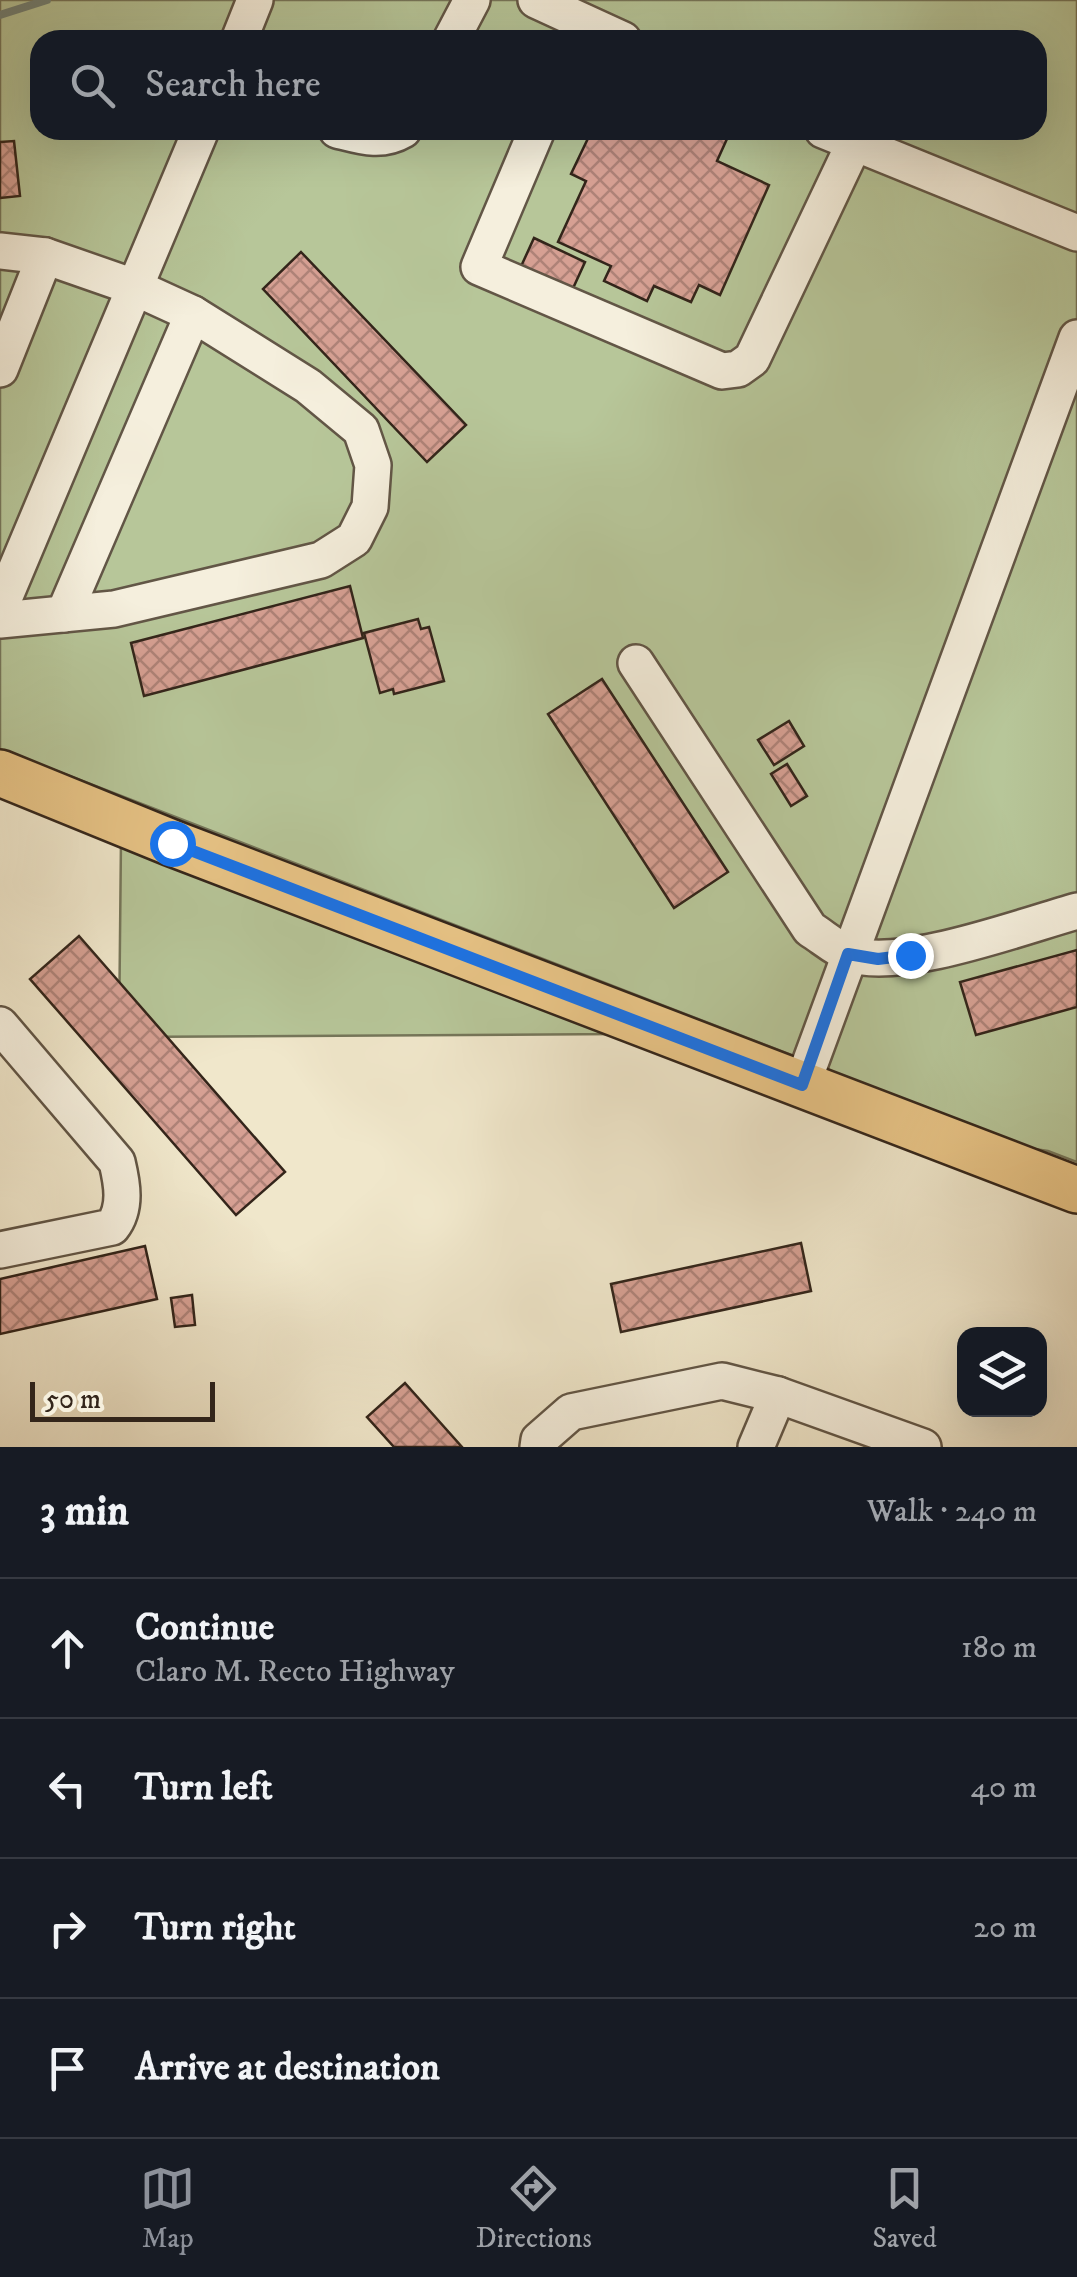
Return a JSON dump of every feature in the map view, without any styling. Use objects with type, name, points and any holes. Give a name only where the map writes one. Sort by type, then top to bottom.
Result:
[{"type":"main road","points":[[0,773],[1077,1190]]},
{"type":"street","points":[[243,30],[255,0]]},
{"type":"street","points":[[456,30],[472,0]]},
{"type":"street","points":[[536,0],[578,30]]},
{"type":"street","points":[[0,608],[197,140]]},
{"type":"street","points":[[533,140],[478,267],[722,371],[738,369],[752,359],[837,140]]},
{"type":"street","points":[[845,140],[1077,233]]},
{"type":"street","points":[[0,251],[45,256],[134,287],[193,314],[308,386],[361,430],[374,466],[370,507],[354,540],[321,560],[114,609],[0,620]]},
{"type":"street","points":[[0,369],[45,256]]},
{"type":"street","points":[[64,614],[193,314]]},
{"type":"street","points":[[802,1085],[1077,338]]},
{"type":"street","points":[[636,663],[810,930],[848,954],[878,959],[910,955],[1077,911]]},
{"type":"street","points":[[0,1025],[117,1162],[122,1182],[118,1219],[112,1226],[0,1250]]},
{"type":"street","points":[[538,1447],[539,1440],[572,1412],[722,1381],[778,1395],[923,1447]]},
{"type":"street","points":[[756,1447],[778,1395]]},
{"type":"green space","points":[[0,0],[1077,0],[1077,1162],[1048,1151],[1000,1144],[799,1058],[0,749]]},
{"type":"green space","points":[[121,839],[620,1034],[119,1037]]},
{"type":"building","points":[[587,140],[726,140],[717,161],[769,185],[720,295],[699,285],[691,302],[654,286],[647,301],[604,281],[611,266],[558,242],[586,181],[571,174]]},
{"type":"building","points":[[14,141],[20,196],[0,198],[0,142]]},
{"type":"building","points":[[534,238],[585,262],[569,297],[518,273]]},
{"type":"building","points":[[301,252],[466,425],[427,462],[263,289]]},
{"type":"building","points":[[350,586],[363,638],[144,696],[131,643]]},
{"type":"building","points":[[418,619],[421,629],[429,627],[444,681],[394,694],[393,689],[380,693],[364,633]]},
{"type":"building","points":[[602,679],[728,872],[674,908],[548,714]]},
{"type":"building","points":[[789,721],[804,746],[774,765],[758,740]]},
{"type":"building","points":[[787,764],[807,796],[791,806],[771,774]]},
{"type":"building","points":[[79,936],[285,1172],[236,1215],[30,979]]},
{"type":"building","points":[[1077,950],[1077,1007],[976,1035],[960,982]]},
{"type":"building","points":[[801,1243],[811,1291],[621,1332],[611,1284]]},
{"type":"building","points":[[145,1246],[157,1299],[0,1334],[0,1279]]},
{"type":"building","points":[[192,1295],[195,1325],[175,1327],[171,1298]]},
{"type":"building","points":[[405,1383],[462,1447],[394,1447],[367,1417]]},
{"type":"waterway","points":[[0,15],[47,0]]},
{"type":"route","points":[[172,843],[802,1085],[848,954],[878,959],[910,955]]}]
